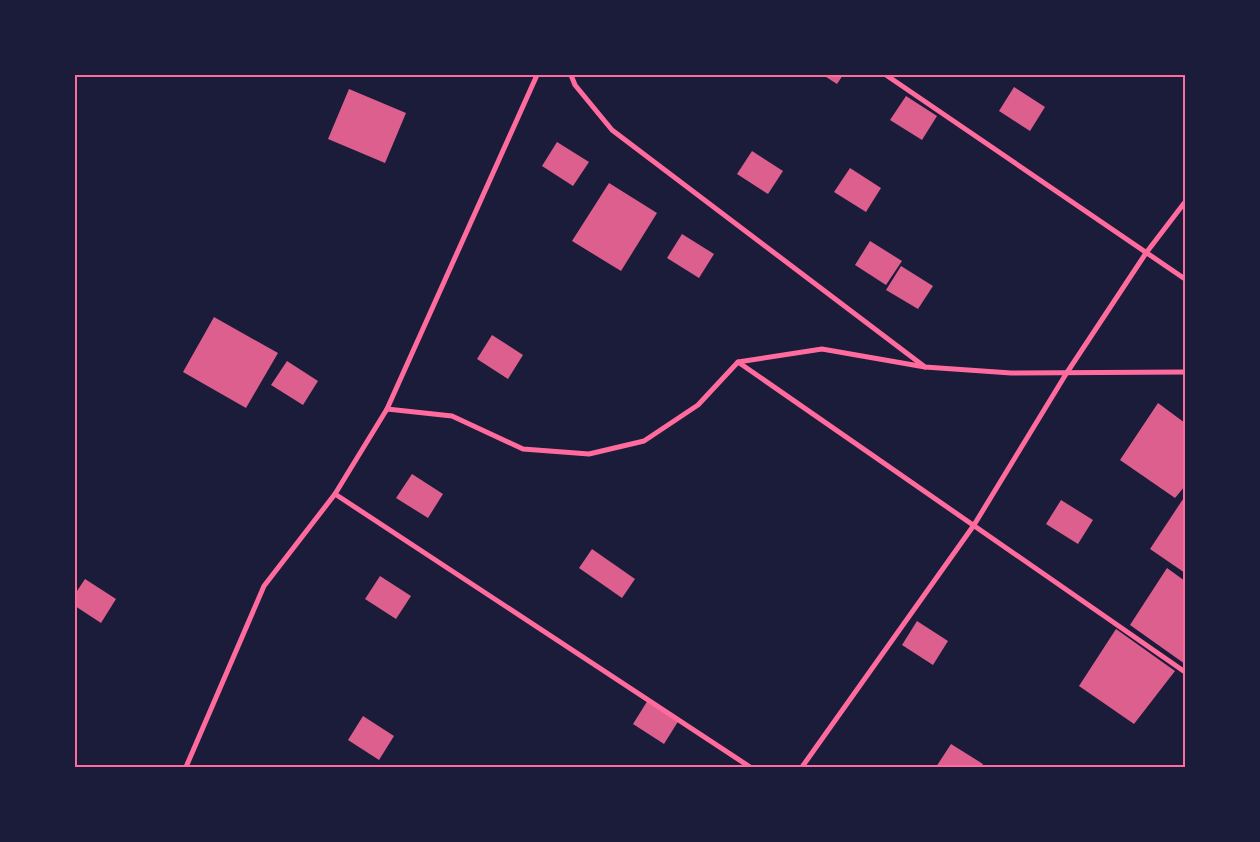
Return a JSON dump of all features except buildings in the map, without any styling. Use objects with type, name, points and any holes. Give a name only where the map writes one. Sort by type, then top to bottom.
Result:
[{"type":"street","points":[[186,767],[264,586],[335,494],[387,409],[537,75]]},
{"type":"street","points":[[571,75],[574,85],[612,130],[925,367]]},
{"type":"street","points":[[886,75],[1185,279]]},
{"type":"street","points":[[802,767],[974,525],[1066,374],[1146,253],[1185,202]]},
{"type":"street","points":[[387,409],[452,416],[523,448],[589,454],[644,441],[698,405],[738,362],[822,350],[925,367],[1010,373],[1185,372]]},
{"type":"street","points":[[738,362],[1185,672]]},
{"type":"street","points":[[335,494],[750,767]]}]
